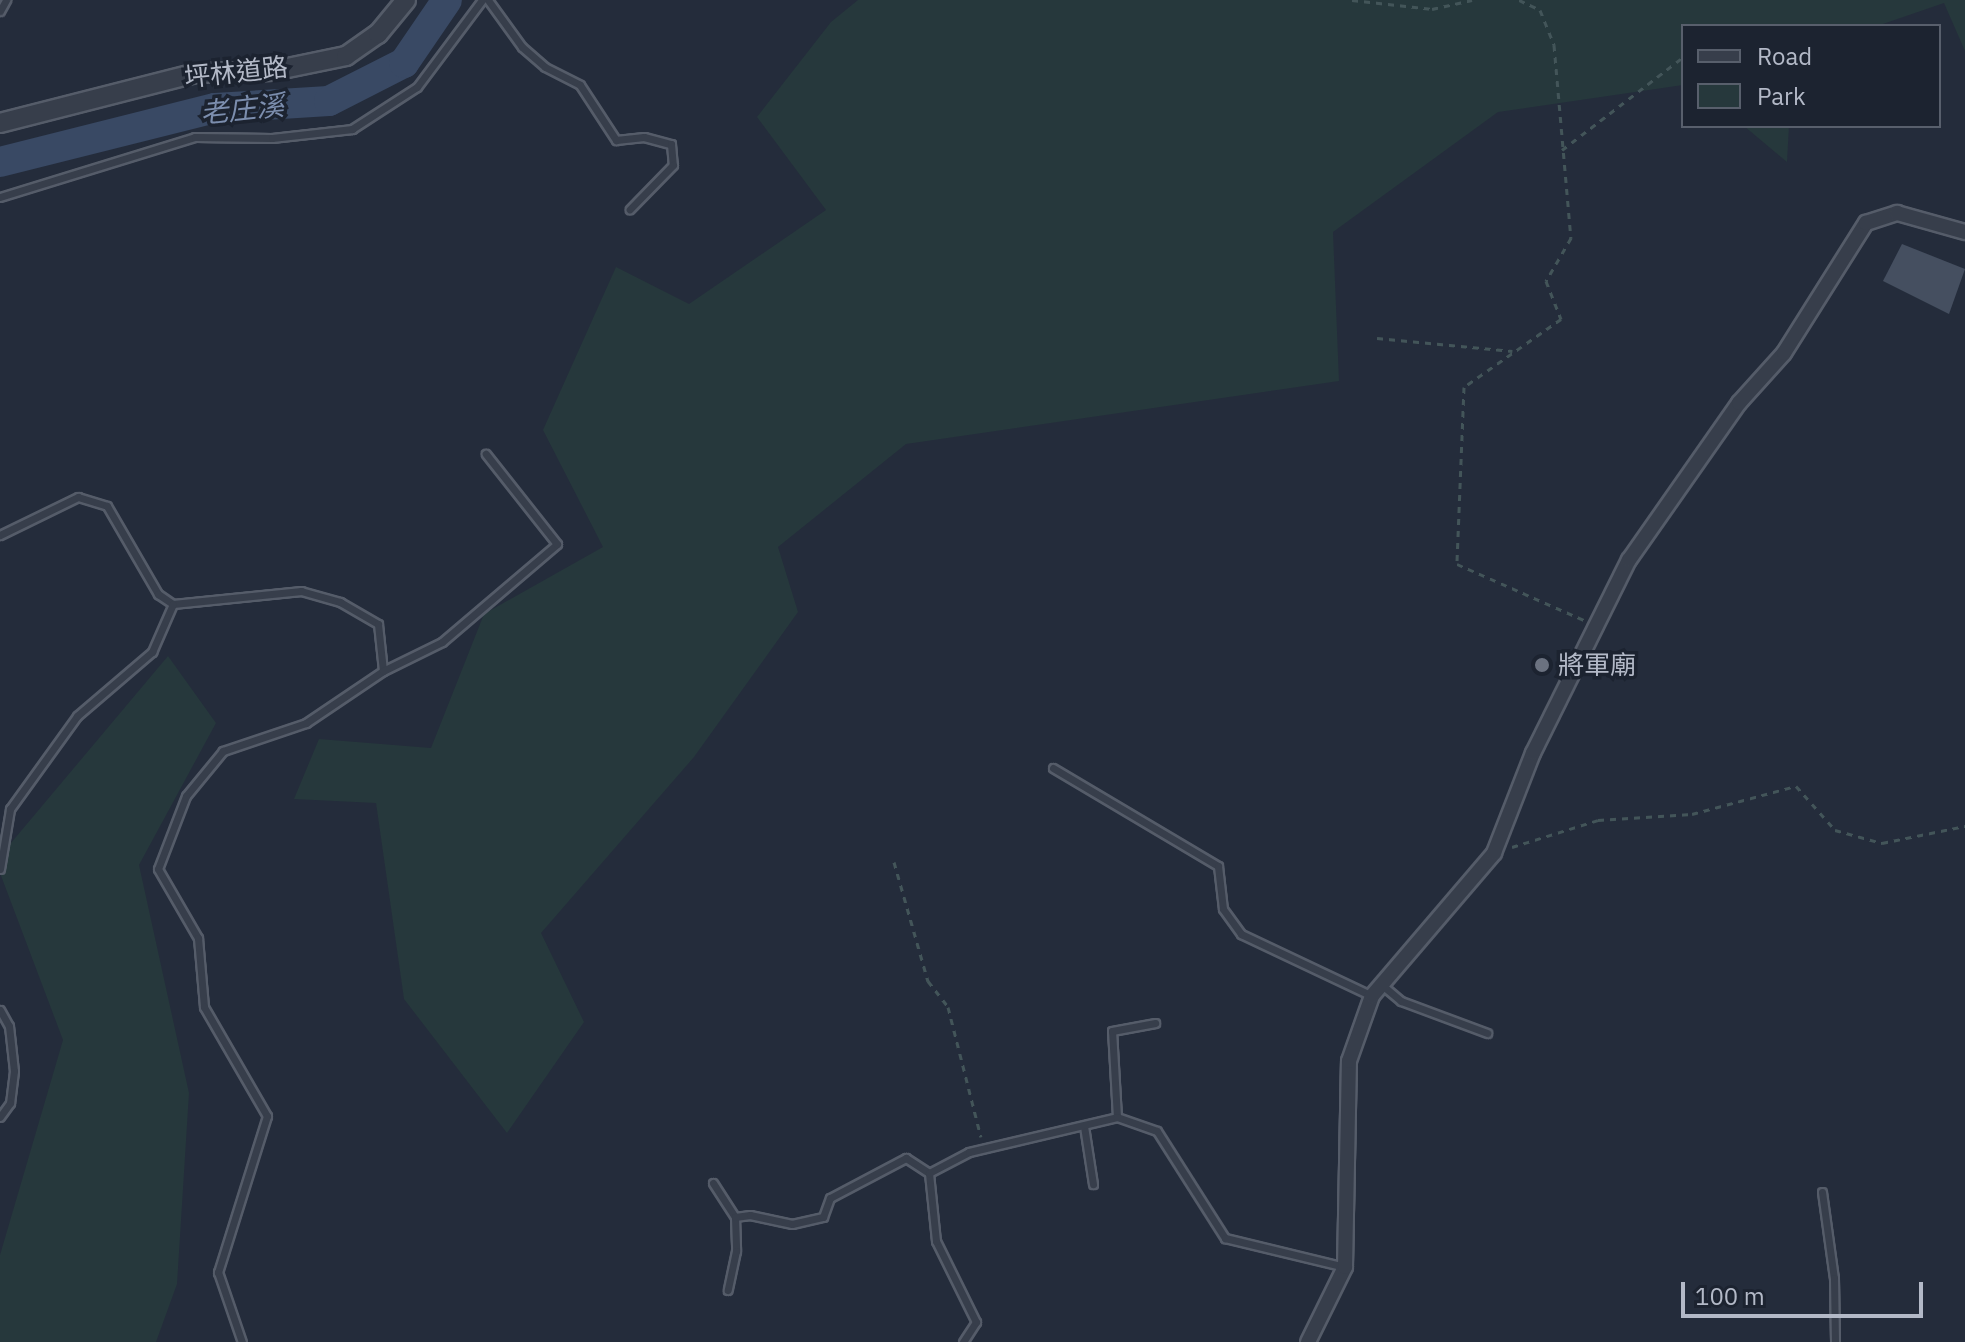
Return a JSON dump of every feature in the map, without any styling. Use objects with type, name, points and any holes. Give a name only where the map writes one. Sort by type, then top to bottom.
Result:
[{"type":"street","name":"坪林道路","points":[[0,123],[196,73],[273,71],[346,56],[378,34],[406,0]]},
{"type":"street","points":[[1308,1342],[1345,1267],[1349,1061],[1377,991],[1494,853],[1517,805],[1533,753],[1599,626],[1629,560],[1739,403],[1784,353],[1866,223],[1897,213],[1965,232]]},
{"type":"lane","points":[[0,11],[6,0]]},
{"type":"lane","points":[[0,197],[195,137],[272,138],[352,129],[417,87],[485,0],[522,47],[545,67],[580,85],[616,140],[644,137],[671,144],[673,165],[630,209]]},
{"type":"lane","points":[[242,1342],[218,1272],[267,1116],[204,1007],[198,938],[158,869],[186,796],[223,751],[306,723],[383,671],[442,642],[557,544],[486,454]]},
{"type":"lane","points":[[0,535],[78,497],[107,506],[158,594],[173,604],[301,591],[340,602],[378,624],[383,671]]},
{"type":"lane","points":[[0,869],[10,809],[77,716],[152,652],[173,604]]},
{"type":"lane","points":[[1053,768],[1218,866],[1223,909],[1241,934],[1401,1001],[1487,1033]]},
{"type":"lane","points":[[0,1010],[9,1026],[14,1071],[10,1103],[0,1117]]},
{"type":"lane","points":[[1117,1117],[1112,1031],[1155,1023]]},
{"type":"lane","points":[[929,1173],[969,1152],[985,1153],[1117,1117],[1157,1131],[1225,1238],[1345,1267]]},
{"type":"lane","points":[[1084,1126],[1093,1184]]},
{"type":"lane","points":[[735,1217],[750,1215],[792,1224],[823,1217],[830,1198],[906,1158],[929,1173]]},
{"type":"lane","points":[[929,1173],[936,1241],[976,1322],[963,1342]]},
{"type":"lane","points":[[713,1183],[735,1217],[736,1251],[728,1290]]},
{"type":"lane","points":[[1822,1192],[1834,1278],[1835,1342]]},
{"type":"path","points":[[1352,0],[1432,9],[1472,0]]},
{"type":"path","points":[[1519,0],[1540,10],[1554,45],[1571,238],[1546,281],[1561,319],[1464,387],[1457,564],[1599,626]]},
{"type":"path","points":[[1562,150],[1681,59]]},
{"type":"path","points":[[1377,338],[1512,351]]},
{"type":"path","points":[[1494,853],[1598,820],[1692,814],[1796,786],[1835,830],[1882,843],[1965,826]]},
{"type":"path","points":[[894,862],[928,981],[948,1007],[985,1153]]},
{"type":"green space","points":[[858,0],[1965,0],[1965,51],[1944,3],[1883,24],[1681,24],[1681,85],[1498,112],[1333,232],[1339,381],[906,444],[778,547],[798,612],[694,757],[541,933],[584,1022],[507,1133],[404,999],[376,803],[294,799],[319,739],[431,748],[484,614],[603,547],[543,430],[616,267],[689,304],[826,210],[757,117],[831,22]]},
{"type":"green space","points":[[1746,128],[1789,128],[1787,162]]},
{"type":"green space","points":[[168,656],[216,723],[139,865],[189,1093],[177,1284],[156,1342],[0,1342],[0,1255],[63,1040],[0,873],[0,856]]},
{"type":"building","points":[[1902,244],[1965,269],[1949,314],[1883,281]]},
{"type":"waterway","name":"老庄溪","points":[[0,162],[215,108],[329,101],[404,63],[447,0]]},
{"type":"place","name":"將軍廟","points":[[1542,665]]}]
